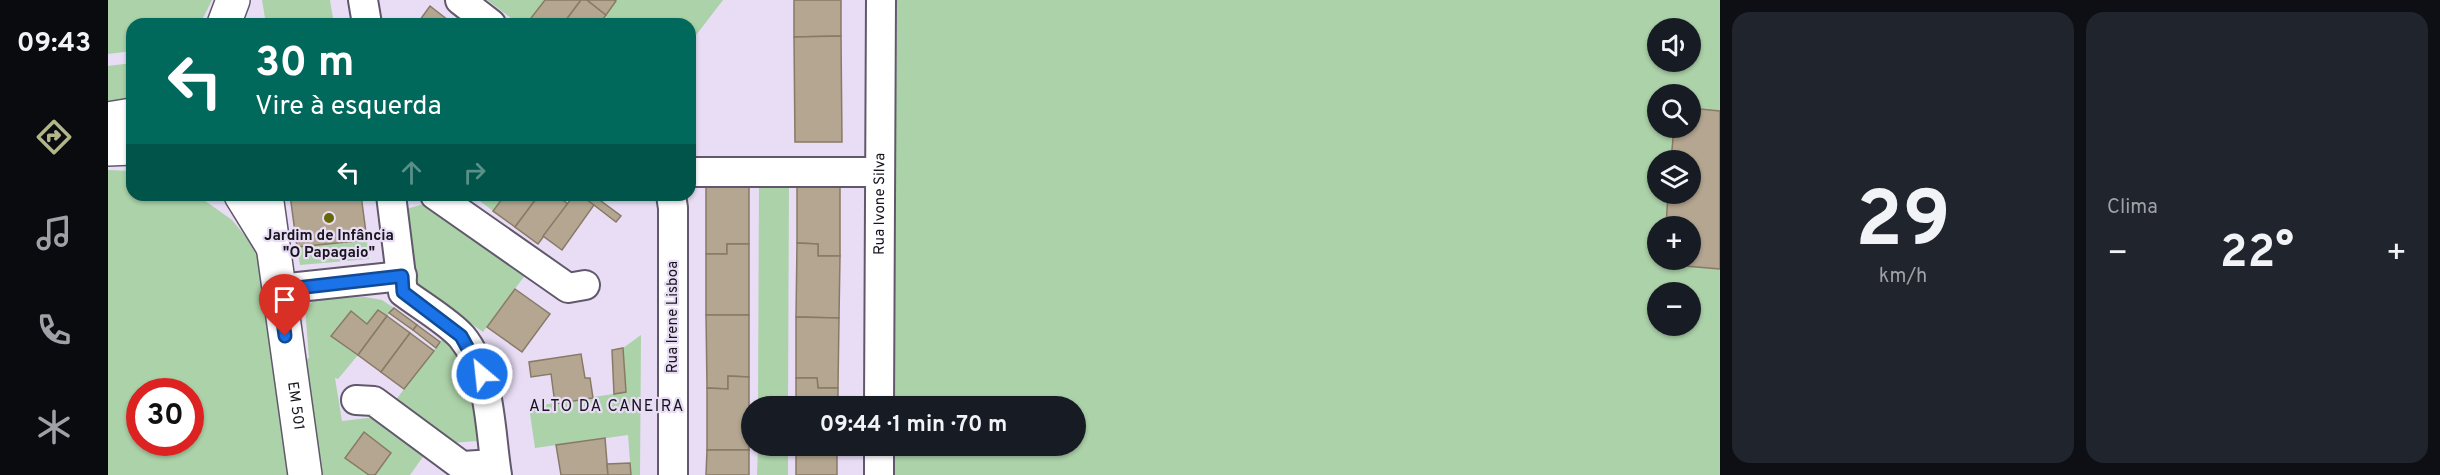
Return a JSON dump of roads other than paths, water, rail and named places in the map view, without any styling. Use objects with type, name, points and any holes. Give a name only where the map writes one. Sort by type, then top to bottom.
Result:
[{"type":"main road","points":[[226,18],[233,0]]},
{"type":"main road","points":[[240,0],[242,18]]},
{"type":"main road","points":[[108,149],[126,148]]},
{"type":"main road","points":[[245,201],[273,247]]},
{"type":"main road","name":"EM 501","points":[[267,201],[304,475]]},
{"type":"street","points":[[363,0],[366,18]]},
{"type":"street","points":[[460,0],[483,18]]},
{"type":"street","name":"Rua Ivone Silva","points":[[879,396],[881,0]]},
{"type":"street","points":[[696,172],[879,172]]},
{"type":"street","points":[[356,400],[374,401],[462,466],[496,470],[482,374],[472,352],[461,336],[403,292],[392,201]]},
{"type":"street","points":[[444,201],[568,288],[585,285]]},
{"type":"street","name":"Rua Irene Lisboa","points":[[672,201],[673,475]]},
{"type":"street","points":[[279,290],[402,276]]},
{"type":"street","points":[[879,456],[879,475]]},
{"type":"place","name":"Jardim de Infância \"O Papagaio\"","points":[[329,218]]},
{"type":"district","name":"ALTO DA CANEIRA","points":[[607,407]]}]
